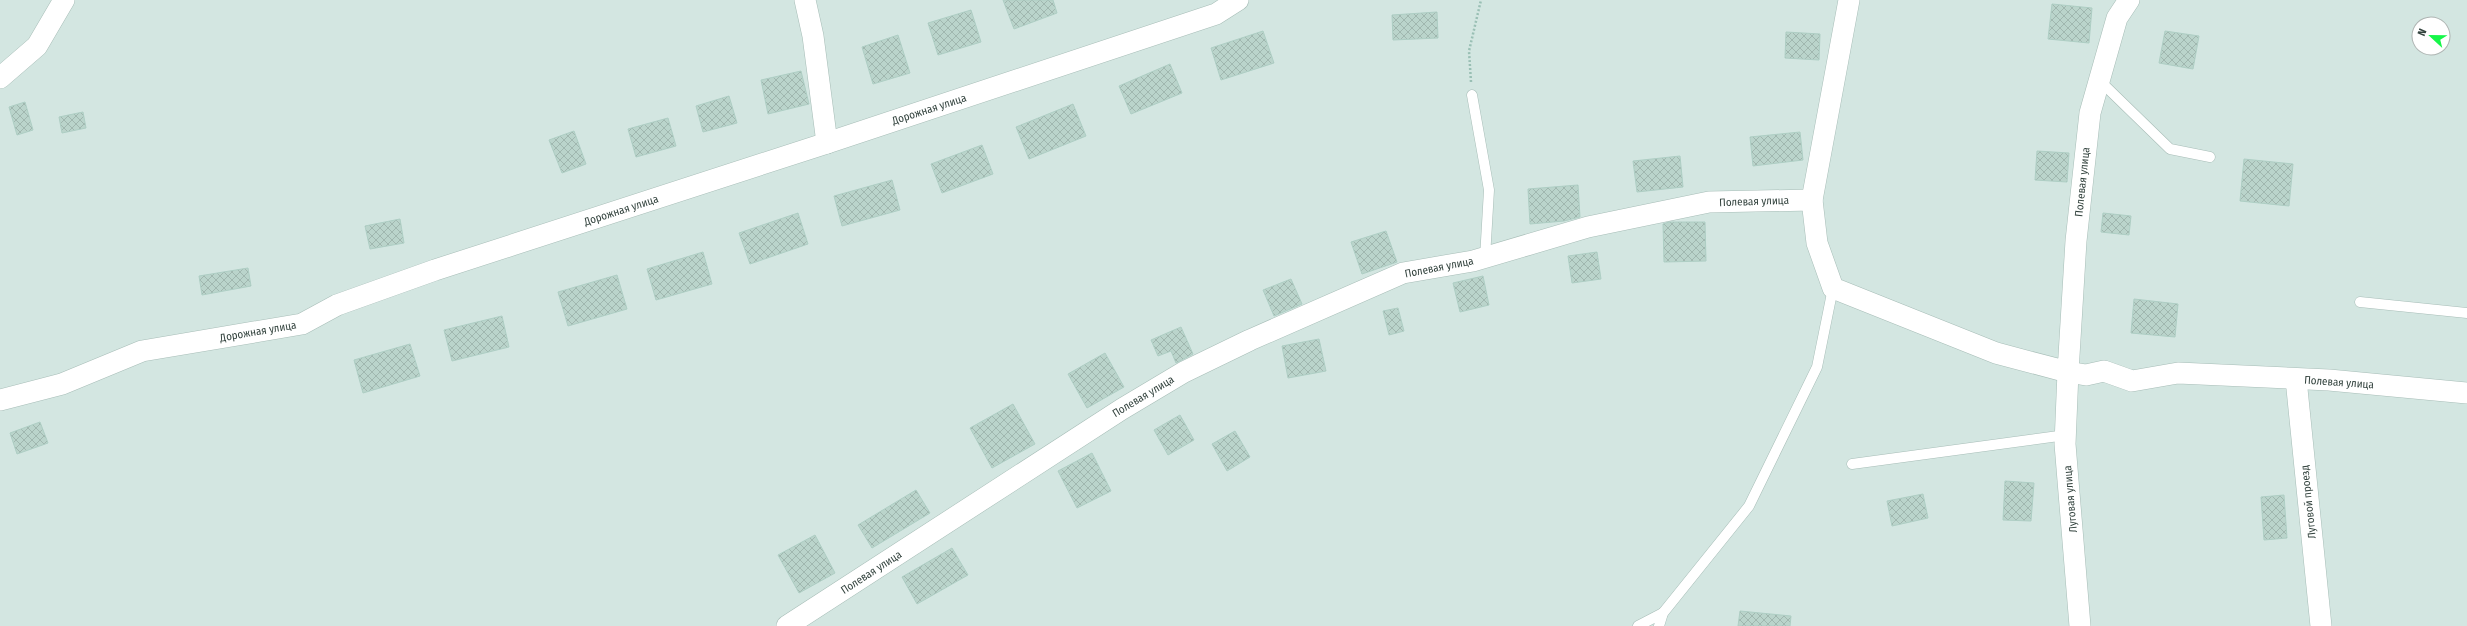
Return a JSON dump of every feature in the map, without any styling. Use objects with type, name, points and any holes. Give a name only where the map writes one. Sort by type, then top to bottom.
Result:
[{"type":"street","points":[[0,78],[37,46],[64,0]]},
{"type":"street","points":[[805,0],[813,36],[827,143]]},
{"type":"street","name":"Дорожная улица","points":[[0,400],[62,384],[142,351],[302,324],[337,305],[435,270],[827,143],[1216,14],[1238,0]]},
{"type":"street","points":[[1833,288],[1817,243],[1812,200],[1849,0]]},
{"type":"street","name":"Полевая улица","points":[[2068,372],[2076,241],[2090,114],[2117,18],[2129,0]]},
{"type":"street","name":"Полевая улица","points":[[788,626],[1115,413],[1184,372],[1403,273],[1485,258],[1588,226],[1709,202],[1812,200]]},
{"type":"street","name":"Полевая улица","points":[[1833,288],[1996,354],[2068,372],[2086,375],[2104,371],[2132,381],[2178,373],[2296,379],[2467,394]]},
{"type":"street","name":"Луговая улица","points":[[2068,372],[2066,435],[2080,626]]},
{"type":"street","name":"Луговой проезд","points":[[2296,379],[2320,626]]},
{"type":"lane","points":[[2099,80],[2170,148],[2210,157]]},
{"type":"lane","points":[[1472,95],[1489,190],[1485,258]]},
{"type":"lane","points":[[1659,626],[1663,613],[1749,506],[1817,367],[1833,288]]},
{"type":"lane","points":[[2360,302],[2467,313]]},
{"type":"lane","points":[[1852,464],[2066,435]]},
{"type":"lane","points":[[1638,626],[1663,613]]},
{"type":"path","points":[[1472,95],[1469,51],[1481,0]]},
{"type":"shaded area","points":[[0,0],[2467,0],[2467,626],[0,626]]},
{"type":"building","points":[[1003,0],[1053,0],[1057,13],[1014,29]]},
{"type":"building","points":[[2052,4],[2092,8],[2089,43],[2048,39]]},
{"type":"building","points":[[971,10],[981,42],[938,55],[928,23]]},
{"type":"building","points":[[1437,12],[1438,38],[1393,40],[1392,15]]},
{"type":"building","points":[[1263,31],[1274,63],[1221,80],[1211,48]]},
{"type":"building","points":[[2165,31],[2199,36],[2193,69],[2159,63]]},
{"type":"building","points":[[1786,32],[1820,34],[1819,60],[1785,58]]},
{"type":"building","points":[[898,35],[910,73],[873,84],[862,47]]},
{"type":"building","points":[[1170,64],[1182,93],[1131,114],[1119,86]]},
{"type":"building","points":[[801,71],[809,104],[768,114],[761,80]]},
{"type":"building","points":[[729,96],[737,123],[703,132],[696,106]]},
{"type":"building","points":[[25,102],[33,130],[17,135],[9,107]]},
{"type":"building","points":[[1073,104],[1086,136],[1029,159],[1016,127]]},
{"type":"building","points":[[83,112],[86,128],[62,133],[59,117]]},
{"type":"building","points":[[668,118],[676,146],[636,157],[628,129]]},
{"type":"building","points":[[574,131],[586,164],[562,173],[549,140]]},
{"type":"building","points":[[1800,132],[1803,160],[1753,166],[1750,137]]},
{"type":"building","points":[[982,145],[993,174],[942,193],[931,164]]},
{"type":"building","points":[[2037,151],[2069,153],[2067,182],[2035,180]]},
{"type":"building","points":[[1680,156],[1683,187],[1637,192],[1633,161]]},
{"type":"building","points":[[2244,159],[2293,164],[2289,206],[2240,201]]},
{"type":"building","points":[[892,180],[900,210],[842,226],[834,196]]},
{"type":"building","points":[[1578,185],[1580,217],[1564,221],[1530,224],[1528,189]]},
{"type":"building","points":[[798,213],[808,244],[750,264],[739,233]]},
{"type":"building","points":[[2103,213],[2131,216],[2129,235],[2101,232]]},
{"type":"building","points":[[400,219],[404,243],[370,249],[365,226]]},
{"type":"building","points":[[1669,222],[1705,222],[1706,261],[1664,262],[1663,224]]},
{"type":"building","points":[[1386,231],[1397,262],[1362,274],[1351,242]]},
{"type":"building","points":[[703,252],[712,284],[656,300],[647,269]]},
{"type":"building","points":[[1597,252],[1601,279],[1572,283],[1568,256]]},
{"type":"building","points":[[248,268],[251,286],[202,295],[199,276]]},
{"type":"building","points":[[617,275],[627,309],[568,326],[558,292]]},
{"type":"building","points":[[1483,276],[1489,305],[1460,312],[1453,283]]},
{"type":"building","points":[[1291,279],[1302,304],[1274,316],[1263,290]]},
{"type":"building","points":[[2134,299],[2178,304],[2175,337],[2131,333]]},
{"type":"building","points":[[1398,308],[1404,331],[1389,335],[1383,311]]},
{"type":"building","points":[[502,316],[509,347],[452,361],[444,330]]},
{"type":"building","points":[[1181,327],[1193,354],[1176,363],[1171,351],[1158,356],[1151,340]]},
{"type":"building","points":[[1319,339],[1326,371],[1288,378],[1282,346]]},
{"type":"building","points":[[410,344],[420,376],[363,393],[354,360]]},
{"type":"building","points":[[1105,353],[1124,387],[1087,408],[1068,374]]},
{"type":"building","points":[[1013,404],[1035,444],[992,468],[970,428]]},
{"type":"building","points":[[1180,415],[1194,440],[1168,455],[1154,430]]},
{"type":"building","points":[[40,422],[48,443],[17,454],[10,433]]},
{"type":"building","points":[[1235,431],[1250,457],[1227,471],[1212,444]]},
{"type":"building","points":[[1092,453],[1111,491],[1077,508],[1058,471]]},
{"type":"building","points":[[2005,481],[2034,483],[2031,521],[2003,520]]},
{"type":"building","points":[[916,490],[930,513],[872,548],[858,525]]},
{"type":"building","points":[[1923,494],[1928,518],[1892,526],[1887,501]]},
{"type":"building","points":[[2284,495],[2287,538],[2264,540],[2261,497]]},
{"type":"building","points":[[815,535],[835,573],[799,593],[778,555]]},
{"type":"building","points":[[952,548],[968,575],[917,604],[902,577]]},
{"type":"building","points":[[1740,611],[1791,616],[1790,626],[1738,626]]}]
